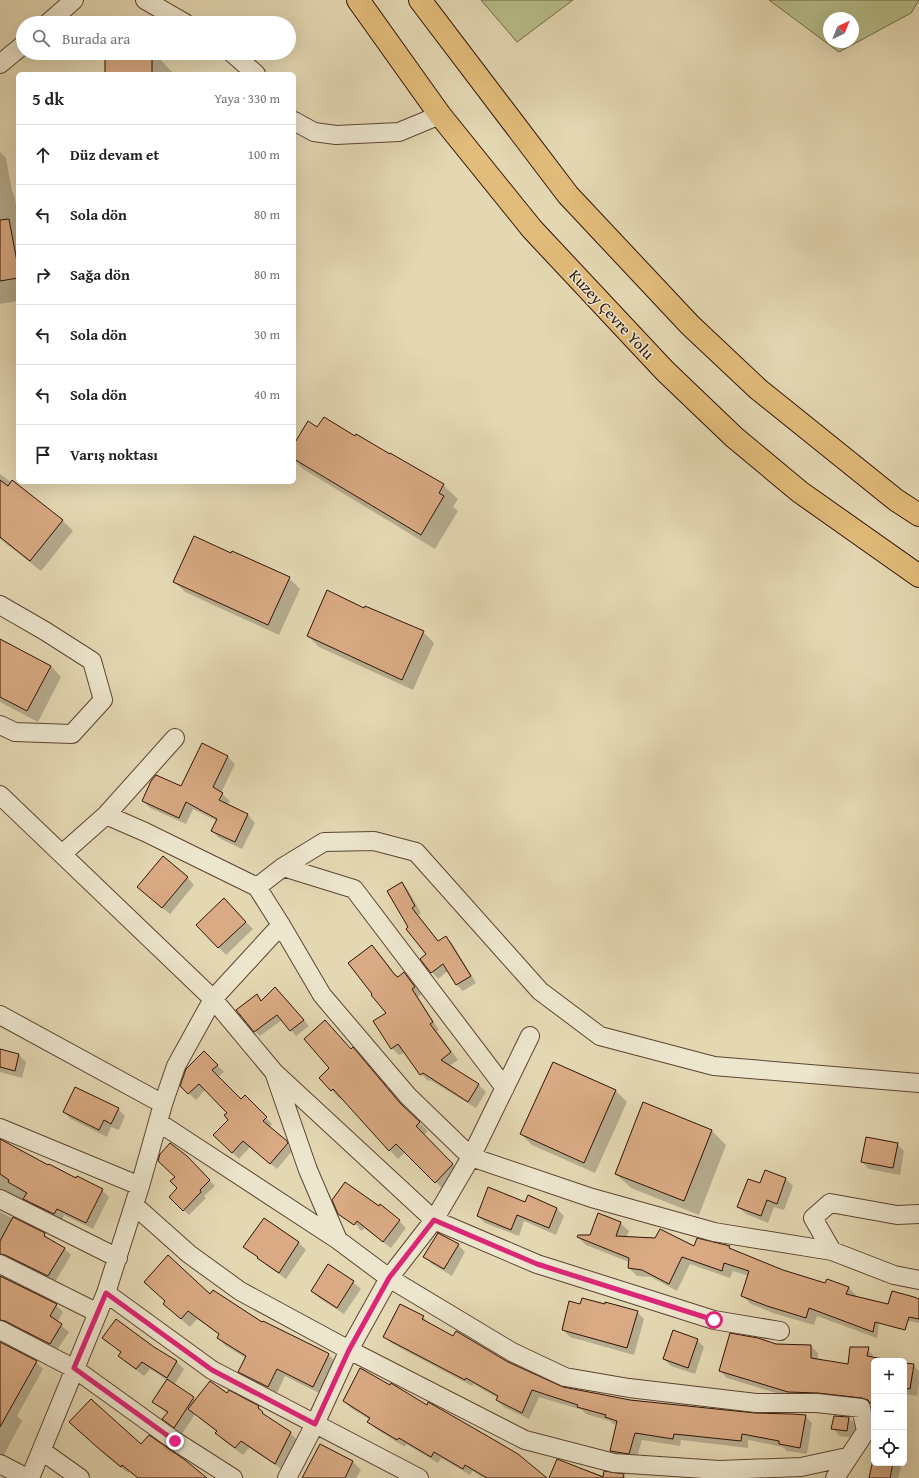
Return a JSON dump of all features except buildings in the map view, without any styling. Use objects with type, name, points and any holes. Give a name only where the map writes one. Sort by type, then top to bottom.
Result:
[{"type":"main road","name":"Kuzey Çevre Yolu","points":[[358,0],[440,115],[532,229],[677,382],[734,438],[800,492],[919,576]]},
{"type":"main road","points":[[420,0],[568,195],[690,325],[758,389],[896,500],[919,515]]},
{"type":"street","points":[[56,16],[74,0]]},
{"type":"street","points":[[145,0],[173,16]]},
{"type":"street","points":[[0,64],[16,51]]},
{"type":"street","points":[[240,60],[254,72]]},
{"type":"street","points":[[296,122],[314,132],[336,135],[399,132],[440,115]]},
{"type":"street","points":[[0,605],[92,661],[103,700],[72,734],[15,732],[0,725]]},
{"type":"street","points":[[62,854],[106,814],[175,738]]},
{"type":"street","points":[[0,795],[213,999],[274,1072],[434,1220],[537,1264],[714,1320],[780,1331]]},
{"type":"street","points":[[106,814],[257,887],[322,995],[408,1096],[471,1157],[592,1198],[714,1232],[832,1250],[894,1275],[919,1280]]},
{"type":"street","points":[[257,887],[283,867],[324,842],[374,842],[416,852],[540,991],[600,1036],[714,1066],[919,1083]]},
{"type":"street","points":[[283,867],[354,890],[505,1088]]},
{"type":"street","points":[[0,1464],[29,1478],[42,1451],[74,1368],[106,1293],[140,1186],[163,1104],[176,1066],[213,999],[281,925]]},
{"type":"street","points":[[0,1015],[163,1104]]},
{"type":"street","points":[[287,1478],[315,1424],[349,1350],[389,1278],[434,1220],[471,1157],[530,1036]]},
{"type":"street","points":[[274,1072],[308,1170],[338,1240]]},
{"type":"street","points":[[158,1122],[338,1240],[389,1278],[512,1352],[565,1377],[629,1388],[756,1403],[817,1403],[861,1408],[866,1431],[835,1478]]},
{"type":"street","points":[[0,1128],[140,1186]]},
{"type":"street","points":[[0,1199],[118,1258]]},
{"type":"street","points":[[832,1250],[813,1218],[830,1203],[897,1215],[919,1214]]},
{"type":"street","points":[[134,1205],[189,1254],[240,1291],[349,1350],[525,1440],[614,1463],[719,1470],[801,1467],[848,1457]]},
{"type":"street","points":[[0,1264],[98,1313]]},
{"type":"street","points":[[106,1293],[212,1370],[419,1478]]},
{"type":"street","points":[[0,1330],[74,1368],[175,1441],[233,1478]]},
{"type":"street","points":[[42,1451],[80,1478]]},
{"type":"green space","points":[[481,0],[573,0],[517,42]]},
{"type":"green space","points":[[769,0],[919,0],[911,13],[859,41],[859,12],[823,12],[823,40]]},
{"type":"green space","points":[[834,48],[846,48],[839,52]]},
{"type":"route","points":[[175,1441],[74,1368],[106,1293],[212,1370],[315,1424],[349,1350],[389,1278],[434,1220],[537,1264],[714,1320]]}]
